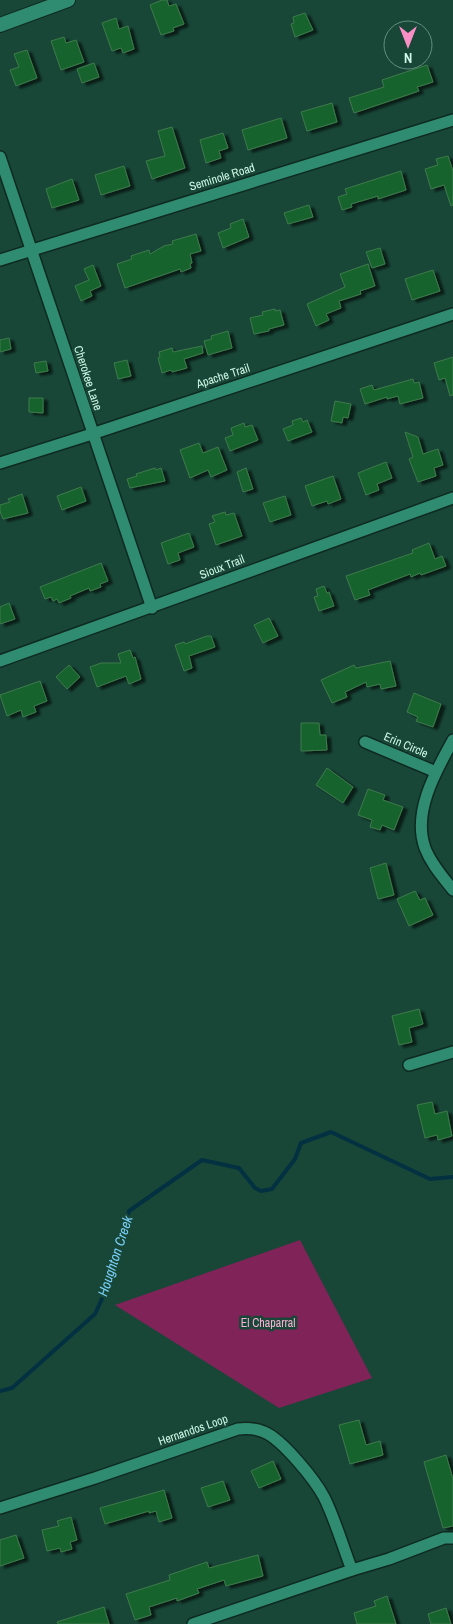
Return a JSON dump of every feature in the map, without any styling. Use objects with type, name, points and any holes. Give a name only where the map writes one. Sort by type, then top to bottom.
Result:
[{"type":"street","points":[[0,25],[68,0]]},
{"type":"street","name":"Seminole Road","points":[[0,260],[453,120]]},
{"type":"street","name":"Cherokee Lane","points":[[0,157],[152,608]]},
{"type":"street","name":"Apache Trail","points":[[0,463],[453,314]]},
{"type":"street","name":"Sioux Trail","points":[[0,661],[152,608],[264,565],[453,498]]},
{"type":"street","points":[[453,740],[436,772],[423,811],[425,848],[432,863],[453,890]]},
{"type":"street","name":"Erin Circle","points":[[365,742],[436,772]]},
{"type":"street","points":[[409,1065],[453,1052]]},
{"type":"street","name":"Hernandos Loop","points":[[0,1508],[96,1478],[238,1429],[258,1429],[277,1439],[296,1460],[324,1497],[352,1570]]},
{"type":"street","points":[[193,1624],[389,1559],[444,1538],[453,1538]]},
{"type":"green space","name":"El Chaparral","points":[[300,1240],[372,1378],[279,1408],[115,1305]]},
{"type":"building","points":[[167,0],[169,6],[176,4],[184,24],[173,28],[174,31],[161,35],[150,5]]},
{"type":"building","points":[[305,13],[313,30],[295,37],[291,24],[294,23],[293,17]]},
{"type":"building","points":[[116,18],[119,29],[128,26],[134,49],[123,53],[121,48],[112,51],[102,23]]},
{"type":"building","points":[[64,37],[66,43],[76,40],[84,62],[61,70],[51,41]]},
{"type":"building","points":[[27,50],[37,78],[16,86],[10,70],[19,67],[14,54]]},
{"type":"building","points":[[94,63],[99,77],[82,83],[77,69]]},
{"type":"building","points":[[412,70],[429,70],[433,82],[417,87],[419,91],[354,113],[349,98],[384,87],[382,80]]},
{"type":"building","points":[[332,103],[337,122],[307,131],[301,112]]},
{"type":"building","points":[[281,118],[287,138],[248,150],[242,130]]},
{"type":"building","points":[[172,127],[185,168],[152,179],[146,161],[165,156],[158,131]]},
{"type":"building","points":[[223,133],[228,148],[219,151],[221,158],[206,163],[200,140]]},
{"type":"building","points":[[448,156],[453,171],[453,205],[451,206],[444,185],[431,189],[425,169],[438,165],[436,159]]},
{"type":"building","points":[[124,166],[130,186],[101,195],[95,175]]},
{"type":"building","points":[[401,171],[406,190],[378,199],[378,196],[351,204],[352,207],[342,210],[338,197],[347,194],[345,189]]},
{"type":"building","points":[[72,179],[79,200],[52,208],[46,189]]},
{"type":"building","points":[[309,205],[313,217],[288,224],[284,213]]},
{"type":"building","points":[[243,219],[249,237],[223,248],[218,233],[231,228],[230,224]]},
{"type":"building","points":[[196,234],[201,251],[190,254],[191,268],[181,272],[180,269],[125,288],[117,264],[132,259],[131,256],[149,250],[150,254],[164,246],[173,244],[172,241]]},
{"type":"building","points":[[380,248],[385,264],[372,268],[366,252]]},
{"type":"building","points":[[368,264],[375,286],[360,291],[361,294],[339,301],[341,308],[326,314],[329,320],[316,326],[307,304],[345,287],[340,274]]},
{"type":"building","points":[[93,265],[101,286],[90,291],[92,296],[81,301],[75,286],[89,280],[84,269]]},
{"type":"building","points":[[433,270],[440,291],[412,300],[405,279]]},
{"type":"building","points":[[275,309],[275,311],[280,310],[284,325],[254,334],[250,318],[263,315],[262,312]]},
{"type":"building","points":[[228,331],[232,348],[208,355],[204,341],[212,339],[211,336]]},
{"type":"building","points":[[9,338],[11,349],[0,352],[0,340]]},
{"type":"building","points":[[202,346],[203,353],[184,359],[187,368],[162,373],[158,358],[160,357],[159,352],[172,348],[173,352]]},
{"type":"building","points":[[453,357],[453,395],[450,396],[445,378],[439,380],[434,363]]},
{"type":"building","points":[[127,360],[131,376],[118,379],[114,363]]},
{"type":"building","points":[[46,361],[48,371],[36,373],[34,363]]},
{"type":"building","points":[[413,379],[414,383],[419,382],[423,398],[400,404],[398,396],[387,399],[387,397],[365,404],[360,389],[372,385],[374,390]]},
{"type":"building","points":[[29,398],[43,398],[43,413],[29,412]]},
{"type":"building","points":[[335,401],[351,404],[348,418],[343,417],[342,423],[331,421]]},
{"type":"building","points":[[301,418],[303,422],[307,420],[312,432],[288,441],[283,429],[293,425],[292,421]]},
{"type":"building","points":[[244,423],[245,427],[252,425],[258,440],[230,451],[225,438],[233,435],[231,428]]},
{"type":"building","points":[[405,432],[418,437],[423,454],[438,449],[443,465],[434,468],[436,476],[418,482],[409,459],[413,457]]},
{"type":"building","points":[[199,443],[203,453],[218,447],[227,470],[211,477],[208,470],[190,478],[180,450]]},
{"type":"building","points":[[386,462],[392,478],[377,484],[379,490],[366,495],[358,473]]},
{"type":"building","points":[[155,468],[156,470],[161,468],[165,481],[130,488],[127,479]]},
{"type":"building","points":[[246,468],[253,489],[243,492],[237,472]]},
{"type":"building","points":[[333,476],[341,499],[328,504],[327,501],[312,506],[305,486]]},
{"type":"building","points":[[81,487],[86,501],[62,510],[57,496]]},
{"type":"building","points":[[22,494],[28,513],[3,519],[0,505],[10,502],[8,499]]},
{"type":"building","points":[[285,496],[291,515],[270,522],[263,503]]},
{"type":"building","points":[[225,512],[226,515],[234,513],[242,536],[216,545],[209,524],[215,522],[212,516]]},
{"type":"building","points":[[189,533],[194,547],[178,553],[180,560],[168,564],[161,543]]},
{"type":"building","points":[[429,543],[435,559],[442,556],[446,566],[421,575],[420,573],[411,577],[410,574],[368,590],[370,595],[355,600],[346,576],[413,553],[412,550]]},
{"type":"building","points":[[101,563],[108,581],[100,584],[101,587],[90,591],[89,588],[59,603],[57,599],[53,601],[51,597],[45,599],[40,587]]},
{"type":"building","points":[[324,586],[327,593],[329,592],[334,606],[319,611],[314,597],[318,596],[316,589]]},
{"type":"building","points":[[9,603],[15,619],[0,624],[0,607]]},
{"type":"building","points":[[269,618],[278,636],[263,643],[254,625]]},
{"type":"building","points":[[211,636],[215,647],[189,656],[192,668],[184,671],[175,645],[184,642],[185,644]]},
{"type":"building","points":[[130,650],[133,658],[135,657],[141,679],[129,684],[126,676],[97,687],[90,667],[101,663],[121,663],[118,654]]},
{"type":"building","points":[[390,661],[396,686],[381,689],[380,684],[367,687],[366,682],[345,692],[347,697],[332,703],[321,680],[354,665],[356,668]]},
{"type":"building","points":[[69,665],[80,677],[67,689],[56,677]]},
{"type":"building","points":[[40,681],[47,701],[34,706],[36,712],[23,717],[21,710],[7,716],[0,695]]},
{"type":"building","points":[[414,693],[441,704],[433,727],[416,721],[418,717],[407,712]]},
{"type":"building","points":[[301,723],[319,723],[320,735],[326,735],[327,750],[301,751]]},
{"type":"building","points":[[327,768],[353,787],[343,803],[316,785]]},
{"type":"building","points":[[368,789],[385,795],[383,800],[403,807],[394,830],[382,825],[380,830],[370,827],[372,820],[358,815]]},
{"type":"building","points":[[386,863],[394,895],[378,899],[370,868]]},
{"type":"building","points":[[415,891],[420,900],[425,898],[433,915],[409,926],[397,899]]},
{"type":"building","points":[[419,1009],[423,1024],[409,1028],[412,1042],[399,1045],[392,1016]]},
{"type":"building","points":[[432,1102],[435,1114],[447,1111],[452,1136],[438,1140],[437,1135],[425,1138],[417,1105]]},
{"type":"building","points":[[359,1420],[366,1445],[380,1441],[383,1455],[350,1464],[339,1425]]},
{"type":"building","points":[[446,1455],[453,1479],[453,1526],[443,1528],[424,1462]]},
{"type":"building","points":[[273,1461],[281,1479],[259,1488],[251,1471]]},
{"type":"building","points":[[223,1481],[230,1500],[208,1507],[201,1488]]},
{"type":"building","points":[[164,1490],[172,1518],[159,1522],[156,1511],[149,1513],[149,1511],[105,1524],[100,1508]]},
{"type":"building","points":[[71,1517],[77,1540],[70,1542],[72,1549],[61,1552],[60,1548],[47,1551],[42,1530],[59,1526],[57,1521]]},
{"type":"building","points":[[16,1535],[24,1558],[0,1566],[0,1540]]},
{"type":"building","points":[[258,1555],[263,1576],[226,1586],[224,1580],[197,1589],[199,1593],[177,1601],[177,1598],[149,1607],[151,1615],[135,1620],[126,1594],[170,1580],[169,1575],[207,1562],[209,1568]]},
{"type":"building","points":[[387,1596],[396,1624],[357,1624],[354,1613],[376,1606],[374,1601]]},
{"type":"building","points":[[104,1607],[109,1624],[58,1624],[57,1622]]},
{"type":"building","points":[[446,1608],[451,1624],[431,1624],[428,1614]]},
{"type":"waterway","name":"Houghton Creek","points":[[0,1391],[12,1388],[95,1314],[106,1290],[129,1211],[202,1160],[239,1168],[255,1188],[261,1191],[272,1189],[295,1159],[301,1143],[331,1132],[430,1179],[453,1177]]}]
